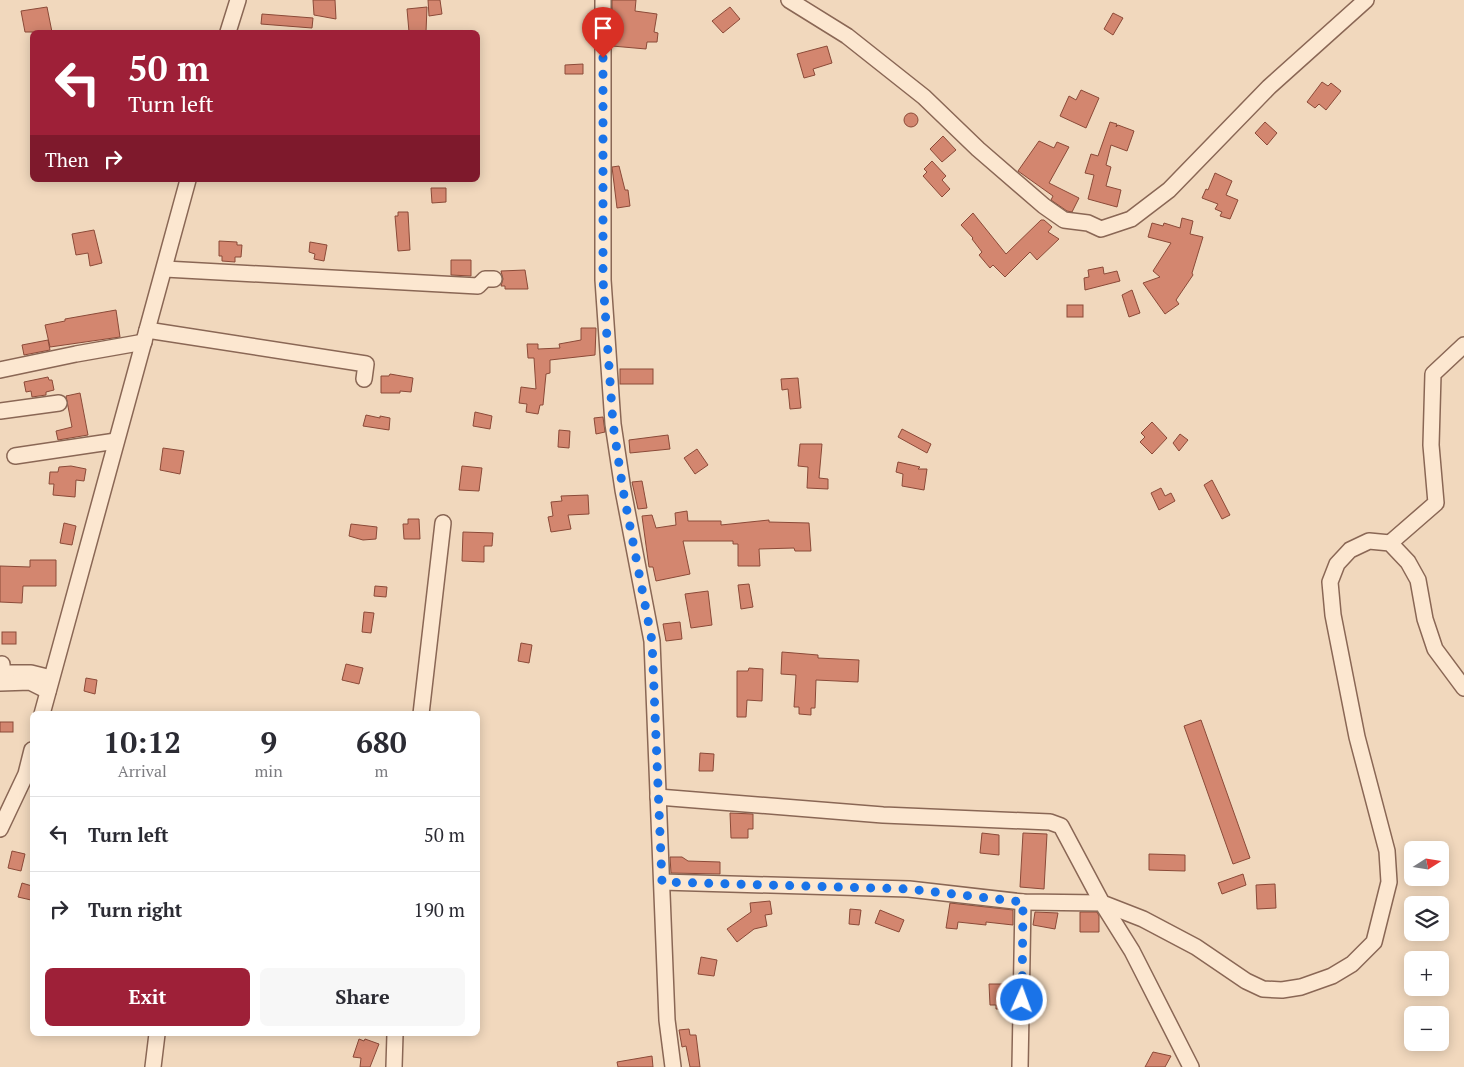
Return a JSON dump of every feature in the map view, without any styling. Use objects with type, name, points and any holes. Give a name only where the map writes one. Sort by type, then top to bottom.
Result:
[{"type":"street","points":[[229,30],[238,0]]},
{"type":"street","points":[[603,0],[604,299],[613,424],[623,490],[652,641],[667,1020],[674,1067]]},
{"type":"street","points":[[789,0],[846,36],[924,97],[985,155],[1044,206],[1064,220],[1088,223],[1101,229],[1131,219],[1169,190],[1269,87],[1366,0]]},
{"type":"street","points":[[43,711],[187,182]]},
{"type":"street","points":[[165,268],[478,286],[485,278],[494,279]]},
{"type":"street","points":[[0,370],[76,354],[146,336],[366,364],[364,379]]},
{"type":"street","points":[[1390,543],[1436,503],[1431,445],[1433,374],[1464,345]]},
{"type":"street","points":[[0,411],[59,403]]},
{"type":"street","points":[[15,456],[116,441]]},
{"type":"street","points":[[421,711],[443,523]]},
{"type":"street","points":[[662,882],[909,889],[1023,902],[1102,903],[1143,919],[1196,947],[1246,981],[1263,989],[1282,990],[1301,987],[1332,976],[1352,964],[1374,942],[1390,882],[1387,851],[1357,738],[1333,615],[1330,582],[1337,564],[1350,550],[1369,541],[1390,543],[1408,562],[1418,580],[1425,619],[1435,648],[1464,688]]},
{"type":"street","points":[[2,664],[2,672],[30,673],[50,685]]},
{"type":"street","points":[[0,683],[30,682],[50,685]]},
{"type":"street","points":[[0,829],[29,775]]},
{"type":"street","points":[[658,796],[883,815],[1050,822],[1061,826],[1102,903],[1132,951],[1191,1067]]},
{"type":"street","points":[[1020,1067],[1023,902]]},
{"type":"street","points":[[153,1067],[157,1036]]},
{"type":"street","points":[[394,1067],[395,1036]]},
{"type":"building","points":[[313,0],[335,0],[336,19],[314,15]]},
{"type":"building","points":[[428,0],[440,0],[442,14],[429,16]]},
{"type":"building","points":[[612,0],[636,0],[635,11],[657,14],[654,32],[658,33],[657,42],[647,42],[646,49],[612,46],[615,20],[612,19]]},
{"type":"building","points":[[47,7],[52,30],[30,30],[30,32],[25,32],[21,11]]},
{"type":"building","points":[[427,7],[426,30],[409,30],[407,9]]},
{"type":"building","points":[[730,7],[740,19],[723,33],[712,21]]},
{"type":"building","points":[[1113,13],[1123,18],[1113,35],[1104,29]]},
{"type":"building","points":[[262,14],[313,18],[312,28],[261,24]]},
{"type":"building","points":[[827,46],[832,63],[813,69],[815,75],[804,78],[797,54]]},
{"type":"building","points":[[583,64],[583,74],[565,74],[565,65]]},
{"type":"building","points":[[1322,82],[1328,86],[1331,83],[1341,91],[1326,110],[1319,104],[1315,108],[1307,102]]},
{"type":"building","points":[[1081,90],[1099,98],[1086,128],[1060,116],[1069,96],[1076,100]]},
{"type":"building","points":[[911,113],[916,115],[918,120],[916,125],[911,127],[906,125],[904,120],[906,115]]},
{"type":"building","points":[[1110,122],[1117,124],[1116,127],[1118,125],[1134,131],[1127,151],[1111,145],[1106,165],[1111,167],[1106,186],[1121,190],[1117,207],[1088,199],[1094,175],[1085,173],[1091,154],[1098,156]]},
{"type":"building","points":[[1265,122],[1277,133],[1267,145],[1255,133]]},
{"type":"building","points":[[943,136],[956,150],[942,162],[930,149]]},
{"type":"building","points":[[1039,141],[1054,148],[1057,142],[1069,147],[1049,183],[1079,198],[1072,212],[1067,211],[1051,200],[1053,196],[1018,171]]},
{"type":"building","points":[[932,161],[946,176],[942,180],[950,189],[942,197],[923,176],[927,172],[924,169]]},
{"type":"building","points":[[619,166],[625,190],[628,190],[630,206],[617,208],[612,167]]},
{"type":"building","points":[[1215,173],[1232,181],[1226,195],[1238,200],[1230,219],[1220,216],[1222,212],[1215,209],[1218,204],[1202,198],[1206,189],[1208,190]]},
{"type":"building","points":[[431,188],[446,188],[446,202],[432,203]]},
{"type":"building","points":[[398,212],[408,212],[410,250],[398,251],[395,216],[398,216]]},
{"type":"building","points":[[973,213],[1006,254],[1041,220],[1044,220],[1052,227],[1048,232],[1059,239],[1037,260],[1030,252],[1005,277],[993,265],[990,268],[979,255],[982,252],[961,225]]},
{"type":"building","points":[[1182,218],[1193,221],[1190,234],[1203,237],[1193,275],[1176,300],[1179,304],[1165,314],[1143,283],[1160,277],[1153,271],[1171,243],[1148,237],[1152,223],[1163,226],[1164,223],[1180,228]]},
{"type":"building","points":[[94,230],[102,263],[90,266],[88,253],[76,255],[72,234]]},
{"type":"building","points":[[219,241],[237,242],[237,245],[242,245],[241,257],[235,257],[235,262],[222,261],[222,256],[219,256]]},
{"type":"building","points":[[310,242],[327,245],[324,261],[314,259],[315,254],[309,252]]},
{"type":"building","points":[[451,260],[471,260],[471,276],[451,275]]},
{"type":"building","points":[[1103,267],[1104,274],[1117,271],[1120,281],[1085,290],[1084,278],[1089,277],[1088,270]]},
{"type":"building","points":[[525,270],[528,289],[505,289],[505,286],[501,286],[503,279],[501,271]]},
{"type":"building","points":[[1132,290],[1140,313],[1129,317],[1122,295]]},
{"type":"building","points":[[1067,305],[1083,305],[1083,317],[1067,317]]},
{"type":"building","points":[[116,310],[120,337],[50,347],[45,325],[65,321],[65,319]]},
{"type":"building","points":[[581,328],[596,328],[595,355],[550,360],[550,373],[546,374],[543,405],[540,405],[538,414],[526,412],[527,404],[519,403],[521,387],[536,389],[534,358],[528,358],[527,344],[538,344],[538,349],[560,348],[559,344],[581,340]]},
{"type":"building","points":[[48,340],[50,350],[24,355],[22,345]]},
{"type":"building","points":[[620,369],[653,369],[653,384],[620,384]]},
{"type":"building","points":[[390,374],[413,378],[411,392],[381,393],[381,376],[389,376]]},
{"type":"building","points":[[48,377],[49,380],[52,380],[54,390],[46,392],[46,395],[32,397],[31,391],[26,392],[24,382]]},
{"type":"building","points":[[798,378],[801,408],[790,409],[788,389],[782,390],[781,379]]},
{"type":"building","points":[[80,393],[88,435],[58,440],[56,431],[72,427],[66,396]]},
{"type":"building","points":[[475,412],[492,416],[490,429],[473,426]]},
{"type":"building","points":[[366,415],[390,418],[389,430],[363,426]]},
{"type":"building","points":[[603,417],[605,432],[596,434],[594,418]]},
{"type":"building","points":[[1152,422],[1167,438],[1152,454],[1140,442],[1145,437],[1141,433]]},
{"type":"building","points":[[902,429],[931,444],[927,453],[898,437]]},
{"type":"building","points":[[559,430],[570,431],[569,448],[558,447]]},
{"type":"building","points":[[1180,434],[1188,440],[1179,451],[1173,443]]},
{"type":"building","points":[[668,435],[670,449],[630,453],[629,440]]},
{"type":"building","points":[[800,444],[822,444],[819,478],[828,479],[828,489],[807,488],[808,467],[798,466]]},
{"type":"building","points":[[163,448],[184,451],[180,474],[160,470]]},
{"type":"building","points":[[697,449],[708,465],[695,474],[684,458]]},
{"type":"building","points":[[898,462],[920,467],[918,469],[927,469],[924,490],[902,486],[903,474],[896,472]]},
{"type":"building","points":[[71,466],[86,469],[84,481],[76,480],[75,497],[53,495],[54,484],[49,484],[50,472],[58,472],[59,467]]},
{"type":"building","points":[[462,466],[482,468],[479,491],[459,490]]},
{"type":"building","points":[[1212,480],[1230,515],[1222,519],[1204,485]]},
{"type":"building","points":[[642,481],[647,508],[638,509],[632,482]]},
{"type":"building","points":[[1161,488],[1165,496],[1171,493],[1175,501],[1159,510],[1151,493]]},
{"type":"building","points":[[588,495],[589,514],[568,515],[571,529],[551,532],[548,517],[553,516],[551,502],[562,501],[561,496]]},
{"type":"building","points":[[687,511],[688,521],[721,521],[721,525],[769,520],[769,522],[809,523],[811,551],[795,551],[794,548],[759,549],[760,566],[738,566],[738,544],[733,544],[733,541],[683,541],[690,574],[656,581],[653,567],[649,567],[642,516],[652,515],[656,528],[676,525],[675,513]]},
{"type":"building","points":[[408,519],[419,519],[420,539],[404,539],[403,524],[408,524]]},
{"type":"building","points":[[64,523],[76,526],[72,545],[60,543]]},
{"type":"building","points":[[351,524],[377,527],[376,539],[363,540],[349,536]]},
{"type":"building","points":[[463,532],[493,533],[492,546],[484,546],[484,562],[462,561]]},
{"type":"building","points":[[30,560],[56,560],[56,586],[23,586],[22,603],[0,602],[0,566],[30,567]]},
{"type":"building","points":[[749,584],[753,607],[741,609],[738,585]]},
{"type":"building","points":[[375,586],[387,587],[386,597],[374,596]]},
{"type":"building","points":[[708,591],[712,625],[691,628],[685,594]]},
{"type":"building","points":[[364,612],[374,613],[371,633],[362,632]]},
{"type":"building","points":[[680,622],[682,639],[666,641],[663,624]]},
{"type":"building","points":[[2,632],[16,632],[16,644],[2,644]]},
{"type":"building","points":[[521,643],[532,645],[529,663],[518,661]]},
{"type":"building","points":[[782,652],[818,655],[818,658],[859,660],[858,682],[816,680],[815,708],[811,708],[811,715],[799,714],[799,707],[794,707],[796,675],[781,674]]},
{"type":"building","points":[[346,664],[363,668],[359,684],[342,680]]},
{"type":"building","points":[[749,668],[763,669],[762,701],[747,700],[746,717],[737,717],[737,671],[748,671]]},
{"type":"building","points":[[86,678],[97,680],[95,694],[84,691]]},
{"type":"building","points":[[1201,720],[1250,858],[1233,864],[1184,726]]},
{"type":"building","points":[[0,722],[13,722],[13,732],[0,732]]},
{"type":"building","points":[[700,753],[714,754],[713,771],[699,771]]},
{"type":"building","points":[[730,813],[753,814],[753,829],[748,829],[748,838],[731,838]]},
{"type":"building","points":[[982,833],[999,835],[999,855],[980,853]]},
{"type":"building","points":[[1023,833],[1047,834],[1044,889],[1020,887]]},
{"type":"building","points":[[12,851],[25,854],[21,871],[8,868]]},
{"type":"building","points":[[1149,854],[1185,855],[1185,871],[1149,870]]},
{"type":"building","points":[[670,857],[682,857],[688,861],[720,862],[720,874],[671,873]]},
{"type":"building","points":[[1243,874],[1246,885],[1222,894],[1218,883]]},
{"type":"building","points":[[22,883],[30,885],[30,900],[18,897]]},
{"type":"building","points":[[1275,884],[1276,908],[1257,909],[1256,885]]},
{"type":"building","points":[[770,901],[772,914],[765,915],[767,926],[754,929],[737,942],[727,929],[751,912],[750,903]]},
{"type":"building","points":[[950,903],[1013,910],[1013,925],[986,922],[986,925],[958,922],[957,929],[946,928]]},
{"type":"building","points":[[850,909],[861,910],[859,925],[849,924]]},
{"type":"building","points":[[880,910],[904,920],[899,932],[875,923]]},
{"type":"building","points":[[1035,912],[1058,913],[1055,929],[1033,925]]},
{"type":"building","points":[[1080,912],[1097,912],[1099,916],[1099,932],[1080,932]]},
{"type":"building","points":[[701,957],[717,960],[714,976],[698,974]]},
{"type":"building","points":[[989,984],[1006,984],[1006,1009],[996,1009],[996,1005],[990,1005]]},
{"type":"building","points":[[689,1029],[690,1035],[696,1035],[700,1067],[690,1067],[686,1046],[682,1047],[679,1030]]},
{"type":"building","points":[[359,1039],[379,1044],[370,1067],[360,1067],[361,1058],[353,1057]]},
{"type":"building","points":[[1153,1052],[1171,1056],[1165,1067],[1145,1067]]},
{"type":"building","points":[[652,1056],[653,1067],[618,1067],[617,1062]]},
{"type":"route","points":[[603,58],[603,280],[613,424],[623,490],[652,641],[662,882],[909,889],[1023,902],[1024,968],[1022,1000]]}]
